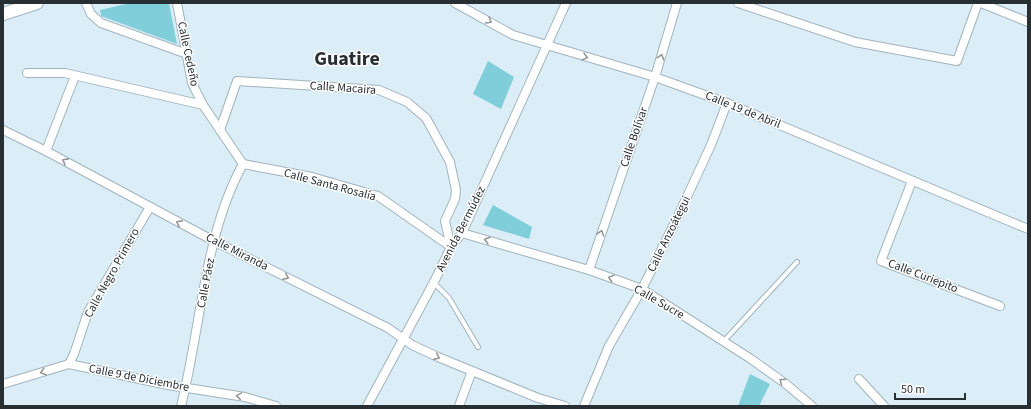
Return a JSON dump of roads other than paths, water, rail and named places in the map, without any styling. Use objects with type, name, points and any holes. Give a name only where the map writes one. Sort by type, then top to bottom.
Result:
[{"type":"main road","points":[[3,14],[37,3]]},
{"type":"street","points":[[86,3],[91,14],[101,22],[186,54]]},
{"type":"street","name":"Calle Cedeño","points":[[177,3],[192,83],[203,106],[243,164]]},
{"type":"street","name":"Calle 19 de Abril","points":[[455,3],[513,35],[547,47],[655,77],[727,103],[1028,229]]},
{"type":"street","name":"Avenida Bermúdez","points":[[367,406],[434,282],[451,247],[462,233],[566,3]]},
{"type":"street","name":"Calle Bolívar","points":[[589,270],[655,77],[677,3]]},
{"type":"street","points":[[738,3],[855,42],[957,61],[978,3]]},
{"type":"street","points":[[981,3],[1028,22]]},
{"type":"street","points":[[27,73],[65,73],[203,106]]},
{"type":"street","points":[[46,151],[75,76]]},
{"type":"street","name":"Calle Macaira","points":[[220,130],[237,81],[379,90],[407,102],[426,118],[450,162],[456,190],[455,199],[445,221],[451,247]]},
{"type":"street","name":"Calle Anzoátegui","points":[[584,406],[609,346],[642,289],[712,145],[727,103]]},
{"type":"street","name":"Calle Miranda","points":[[3,130],[46,151],[214,241],[388,328],[412,345],[538,398],[565,406]]},
{"type":"street","name":"Calle Páez","points":[[181,406],[186,388],[214,241],[231,185],[243,164]]},
{"type":"street","name":"Calle Santa Rosalía","points":[[243,164],[312,177],[378,196],[451,247]]},
{"type":"street","name":"Calle Curiepito","points":[[912,181],[881,261],[1000,306]]},
{"type":"street","name":"Calle Negro Primero","points":[[69,364],[74,354],[88,312],[150,207]]},
{"type":"street","name":"Calle Sucre","points":[[462,233],[589,270],[642,289],[724,341],[786,384],[812,406]]},
{"type":"street","name":"Calle 9 de Diciembre","points":[[3,384],[69,364],[186,388],[245,397],[272,405]]},
{"type":"street","points":[[459,406],[472,371]]},
{"type":"street","points":[[860,379],[884,406]]},
{"type":"lane","points":[[724,341],[797,262]]},
{"type":"lane","points":[[434,282],[450,298],[478,346]]},
{"type":"district","name":"Guatire","points":[[347,59]]}]
